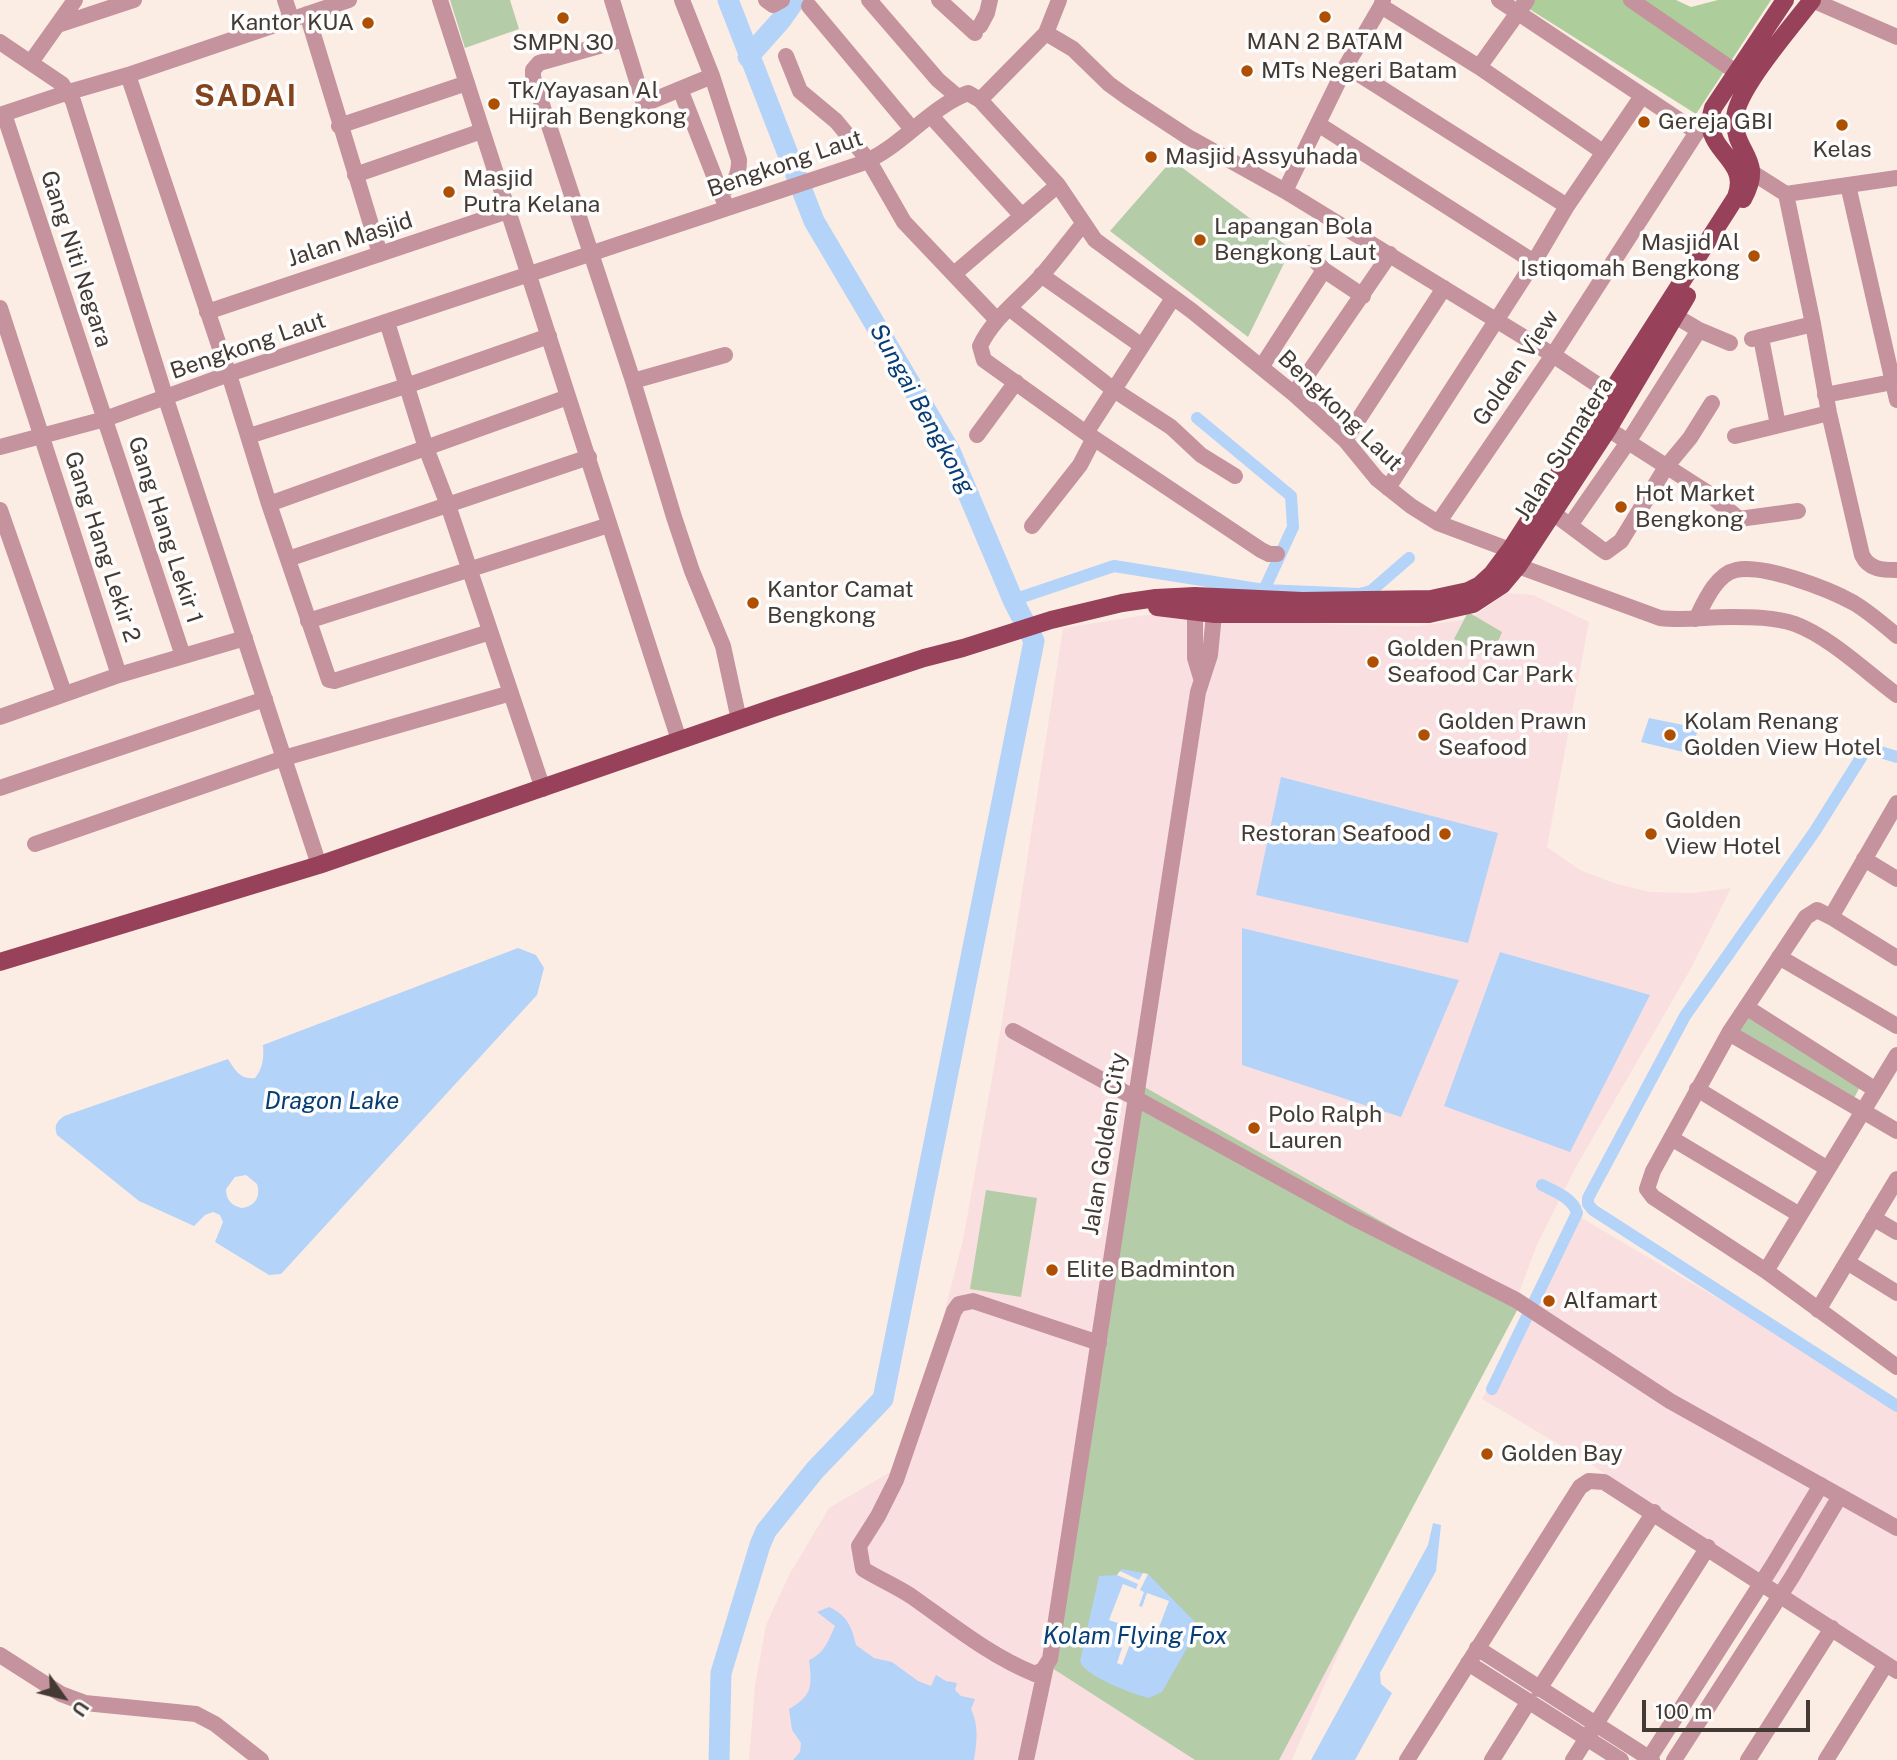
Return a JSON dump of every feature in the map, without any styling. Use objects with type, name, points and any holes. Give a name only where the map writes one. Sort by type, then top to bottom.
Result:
[{"type":"main road","points":[[1703,128],[1736,72],[1785,0]]},
{"type":"main road","points":[[1753,173],[1736,131],[1735,115],[1748,85],[1812,0]]},
{"type":"main road","name":"Jalan Sumatera","points":[[1514,558],[1553,513],[1608,429],[1736,197],[1741,185],[1740,177],[1715,139],[1703,128]]},
{"type":"main road","name":"Jalan Sumatera","points":[[0,962],[318,864],[924,658],[1051,620],[1122,603],[1429,614],[1474,604],[1502,585],[1514,558],[1610,394],[1670,313],[1746,194],[1752,183],[1753,173]]},
{"type":"street","points":[[31,62],[75,0]]},
{"type":"street","points":[[58,25],[134,0]]},
{"type":"street","points":[[285,0],[299,16],[339,126],[380,254]]},
{"type":"street","points":[[2,115],[349,0]]},
{"type":"street","points":[[440,0],[680,740]]},
{"type":"street","points":[[612,0],[644,104],[712,76]]},
{"type":"street","points":[[682,0],[712,76],[739,160],[739,173],[733,184],[722,192]]},
{"type":"street","points":[[766,0],[773,5],[782,0]]},
{"type":"street","points":[[869,0],[938,80],[958,97],[968,93],[980,100],[1046,33],[1059,0]]},
{"type":"street","points":[[939,0],[978,29],[987,13],[990,0]]},
{"type":"street","points":[[1500,0],[1522,7],[1642,96],[1703,128]]},
{"type":"street","points":[[1631,0],[1736,72]]},
{"type":"street","points":[[1812,0],[1897,37]]},
{"type":"street","points":[[1285,191],[1346,66],[1382,3],[1603,152]]},
{"type":"street","points":[[809,6],[912,129]]},
{"type":"street","points":[[1479,67],[1522,7]]},
{"type":"street","points":[[1046,33],[1073,49],[1126,97],[1188,137],[1390,254],[1553,355],[1610,394]]},
{"type":"street","points":[[624,39],[539,63],[533,70],[692,571],[723,646],[739,720]]},
{"type":"street","points":[[0,42],[52,76],[69,92],[318,864]]},
{"type":"street","points":[[786,56],[800,91],[836,121],[869,161],[904,222],[997,320]]},
{"type":"street","points":[[1346,66],[1567,206]]},
{"type":"street","points":[[128,75],[229,374],[308,621],[331,681],[490,632]]},
{"type":"street","points":[[339,126],[467,83]]},
{"type":"street","points":[[680,89],[722,192],[725,209]]},
{"type":"street","points":[[1388,488],[1534,262],[1567,206],[1642,96]]},
{"type":"street","name":"Bengkong Laut","points":[[0,447],[104,419],[229,374],[869,161],[958,97]]},
{"type":"street","name":"Bengkong Laut","points":[[980,100],[1058,185],[1095,240],[1262,366],[1345,440],[1377,479],[1438,523],[1642,613],[1660,618],[1730,617],[1793,624],[1818,636],[1897,695]]},
{"type":"street","name":"Gang Niti Negara","points":[[2,115],[104,419]]},
{"type":"street","points":[[931,116],[1022,216]]},
{"type":"street","points":[[1318,124],[1534,262]]},
{"type":"street","name":"Golden View","points":[[1438,523],[1703,128]]},
{"type":"street","points":[[355,175],[482,131]]},
{"type":"street","points":[[1753,173],[1786,194],[1897,178]]},
{"type":"street","points":[[1848,184],[1897,400]]},
{"type":"street","points":[[954,274],[1058,185]]},
{"type":"street","points":[[1786,194],[1825,395],[1862,555],[1874,568],[1897,570]]},
{"type":"street","name":"Jalan Masjid","points":[[207,312],[508,211]]},
{"type":"street","points":[[1083,224],[1041,275],[997,320],[980,346],[981,354],[993,368],[1090,436],[1261,550],[1277,554]]},
{"type":"street","points":[[1308,253],[1325,270],[1363,296]]},
{"type":"street","points":[[1294,394],[1390,254]]},
{"type":"street","points":[[1262,366],[1325,270]]},
{"type":"street","points":[[1041,275],[1142,346]]},
{"type":"street","points":[[1345,440],[1444,288]]},
{"type":"street","points":[[1032,526],[1080,465],[1090,436],[1114,390],[1174,298]]},
{"type":"street","name":"Gang Hang Lekir 2","points":[[0,308],[119,675]]},
{"type":"street","points":[[1009,308],[1114,390],[1171,426],[1201,455],[1235,476]]},
{"type":"street","points":[[1670,313],[1699,330],[1730,343]]},
{"type":"street","points":[[387,322],[426,449],[470,568],[543,789]]},
{"type":"street","points":[[1778,425],[1756,338],[1813,324]]},
{"type":"street","points":[[1571,524],[1628,442],[1699,330]]},
{"type":"street","points":[[249,436],[406,386],[549,336]]},
{"type":"street","points":[[633,381],[725,355]]},
{"type":"street","points":[[977,435],[1016,382]]},
{"type":"street","points":[[1825,395],[1895,382]]},
{"type":"street","points":[[269,504],[568,397]]},
{"type":"street","points":[[1553,513],[1606,552],[1611,550],[1620,541],[1666,467],[1694,432],[1712,403]]},
{"type":"street","points":[[1735,436],[1829,414]]},
{"type":"street","name":"Gang Hang Lekir 1","points":[[104,419],[183,656]]},
{"type":"street","points":[[1608,429],[1708,493],[1739,519],[1798,512]]},
{"type":"street","points":[[288,559],[589,457]]},
{"type":"street","points":[[0,510],[64,693]]},
{"type":"street","points":[[308,621],[609,525]]},
{"type":"street","points":[[1696,619],[1705,601],[1725,575],[1735,570],[1749,570],[1781,575],[1820,588],[1854,604],[1897,636]]},
{"type":"street","name":"Jalan Golden City","points":[[1195,604],[1195,658],[1201,678]]},
{"type":"street","name":"Jalan Golden City","points":[[1026,1760],[1048,1663],[1100,1343],[1201,678],[1210,654],[1215,606]]},
{"type":"street","points":[[1,713],[245,638]]},
{"type":"street","points":[[35,844],[284,758],[511,693]]},
{"type":"street","points":[[0,788],[265,699]]},
{"type":"street","points":[[1831,917],[1897,803]]},
{"type":"street","points":[[1864,859],[1897,879]]},
{"type":"street","points":[[1897,958],[1818,910],[1810,913],[1729,1033],[1649,1179],[1647,1189],[1653,1197],[1766,1271],[1897,1367]]},
{"type":"street","points":[[1779,957],[1897,1026]]},
{"type":"street","points":[[1746,1007],[1876,1090]]},
{"type":"street","points":[[1013,1031],[1350,1216],[1525,1306],[1670,1401],[1897,1528]]},
{"type":"street","points":[[1729,1033],[1897,1131]]},
{"type":"street","points":[[1766,1271],[1897,1055]]},
{"type":"street","points":[[1697,1089],[1828,1169]]},
{"type":"street","points":[[1671,1138],[1800,1215]]},
{"type":"street","points":[[1818,1310],[1897,1179]]},
{"type":"street","points":[[1873,1218],[1897,1232]]},
{"type":"street","points":[[1847,1262],[1897,1293]]},
{"type":"street","points":[[1048,1663],[1035,1674],[990,1651],[906,1594],[863,1569],[859,1546],[896,1480],[954,1311],[959,1304],[973,1301],[1100,1343]]},
{"type":"street","points":[[1407,1760],[1580,1488],[1589,1481],[1604,1482],[1654,1512],[1891,1667],[1826,1760]]},
{"type":"street","points":[[1468,1663],[1534,1695],[1591,1731],[1650,1759],[1821,1485]]},
{"type":"street","points":[[1674,1760],[1793,1577],[1840,1496]]},
{"type":"street","points":[[1492,1760],[1654,1512]]},
{"type":"street","points":[[1573,1760],[1708,1547]]},
{"type":"street","points":[[1773,1565],[1793,1577]]},
{"type":"street","points":[[1748,1760],[1832,1628]]},
{"type":"street","points":[[1477,1648],[1534,1695]]},
{"type":"street","points":[[0,1655],[61,1694],[85,1703],[197,1714],[215,1724],[261,1760]]},
{"type":"street","points":[[1705,1671],[1724,1682]]},
{"type":"street","points":[[1591,1731],[1621,1760]]},
{"type":"shaded area","points":[[1506,593],[1533,595],[1589,622],[1547,847],[1580,870],[1617,884],[1650,892],[1694,893],[1731,888],[1689,972],[1576,1167],[1537,1245],[1517,1298],[1396,1521],[1292,1760],[749,1760],[755,1686],[766,1625],[789,1575],[829,1508],[902,1465],[919,1411],[963,1240],[1001,1027],[1063,628],[1152,614],[1345,625],[1418,626],[1470,619]]},
{"type":"shaded area","points":[[1580,1217],[1844,1373],[1897,1408],[1897,1664],[1570,1451],[1482,1399]]},
{"type":"green space","points":[[450,0],[510,0],[519,29],[465,48]]},
{"type":"green space","points":[[1515,0],[1676,0],[1691,7],[1718,0],[1771,0],[1696,114]]},
{"type":"green space","name":"Lapangan Bola Bengkong Laut","points":[[1172,160],[1291,249],[1248,337],[1110,231]]},
{"type":"green space","points":[[1468,612],[1502,632],[1491,659],[1454,639]]},
{"type":"green space","points":[[1740,1012],[1861,1085],[1853,1100],[1731,1027]]},
{"type":"green space","points":[[1141,1085],[1522,1301],[1279,1760],[1195,1760],[1052,1668]]},
{"type":"green space","points":[[986,1190],[1037,1198],[1021,1297],[970,1289]]},
{"type":"water","name":"Kolam Renang Golden View Hotel","points":[[1649,718],[1698,728],[1692,754],[1641,742]]},
{"type":"water","points":[[1281,777],[1498,833],[1468,943],[1256,895]]},
{"type":"water","points":[[1242,928],[1459,980],[1401,1117],[1242,1065]]},
{"type":"water","name":"Dragon Lake","points":[[518,948],[536,955],[544,968],[537,995],[281,1274],[269,1275],[215,1242],[223,1222],[220,1215],[213,1212],[205,1215],[194,1226],[139,1201],[57,1135],[56,1129],[57,1122],[64,1116],[228,1059],[242,1076],[255,1078],[262,1063],[263,1045]],"holes":[[[246,1175],[257,1184],[257,1197],[250,1205],[238,1207],[228,1199],[226,1189],[235,1177]]]},
{"type":"water","points":[[1500,952],[1650,995],[1570,1152],[1444,1106]]},
{"type":"water","points":[[1433,1523],[1441,1525],[1436,1571],[1380,1673],[1381,1684],[1392,1693],[1355,1760],[1311,1760],[1428,1545]]},
{"type":"water","name":"Kolam Flying Fox","points":[[1122,1569],[1148,1574],[1196,1623],[1194,1636],[1162,1692],[1149,1698],[1099,1678],[1083,1667],[1080,1661],[1099,1576],[1117,1575]]},
{"type":"water","points":[[829,1607],[848,1622],[856,1645],[874,1658],[892,1662],[918,1681],[931,1686],[936,1675],[957,1683],[955,1690],[961,1696],[975,1699],[971,1709],[977,1734],[974,1760],[793,1760],[800,1752],[801,1743],[792,1730],[789,1709],[807,1694],[811,1677],[809,1660],[822,1650],[835,1626],[817,1612]]},
{"type":"pier","points":[[1120,1571],[1139,1580],[1143,1573],[1148,1574],[1140,1590],[1144,1592],[1139,1606],[1142,1607],[1147,1593],[1169,1601],[1155,1638],[1135,1631],[1122,1665],[1117,1663],[1129,1627],[1109,1620],[1123,1584],[1136,1589],[1138,1584],[1117,1575]]},
{"type":"waterway","name":"Sungai Bengkong","points":[[719,1760],[721,1673],[766,1531],[815,1470],[883,1399],[1034,641],[1013,600],[950,451],[814,221],[728,0]]},
{"type":"waterway","points":[[748,57],[795,0]]},
{"type":"waterway","points":[[1013,600],[1114,566],[1264,590],[1293,527],[1291,496],[1197,418]]},
{"type":"waterway","points":[[1264,590],[1359,594],[1371,591],[1409,558]]},
{"type":"waterway","points":[[1897,757],[1867,748],[1815,831],[1685,1016],[1588,1198],[1588,1204],[1593,1210],[1897,1406]]},
{"type":"waterway","points":[[1492,1389],[1577,1213],[1568,1199],[1542,1185]]},
{"type":"place","name":"MAN 2 BATAM","points":[[1325,17]]},
{"type":"place","name":"SMPN 30","points":[[563,18]]},
{"type":"place","name":"Kantor KUA","points":[[368,23]]},
{"type":"place","name":"MTs Negeri Batam","points":[[1247,71]]},
{"type":"place","name":"Tk/Yayasan Al Hijrah Bengkong","points":[[494,104]]},
{"type":"place","name":"Gereja GBI","points":[[1644,122]]},
{"type":"place","name":"Kelas","points":[[1842,125]]},
{"type":"place","name":"Masjid Assyuhada","points":[[1151,157]]},
{"type":"place","name":"Masjid Putra Kelana","points":[[449,192]]},
{"type":"place","name":"Lapangan Bola Bengkong Laut","points":[[1200,240]]},
{"type":"place","name":"Masjid Al Istiqomah Bengkong","points":[[1754,256]]},
{"type":"place","name":"Hot Market Bengkong","points":[[1621,507]]},
{"type":"place","name":"Kantor Camat Bengkong","points":[[753,603]]},
{"type":"place","name":"Golden Prawn Seafood Car Park","points":[[1373,662]]},
{"type":"place","name":"Golden Prawn Seafood","points":[[1424,735]]},
{"type":"place","name":"Kolam Renang Golden View Hotel","points":[[1670,735]]},
{"type":"place","name":"Restoran Seafood","points":[[1445,834]]},
{"type":"place","name":"Golden View Hotel","points":[[1651,834]]},
{"type":"place","name":"Polo Ralph Lauren","points":[[1254,1128]]},
{"type":"place","name":"Elite Badminton","points":[[1052,1270]]},
{"type":"place","name":"Alfamart","points":[[1549,1301]]},
{"type":"place","name":"Golden Bay","points":[[1487,1454]]},
{"type":"district","name":"SADAI","points":[[246,97]]}]
